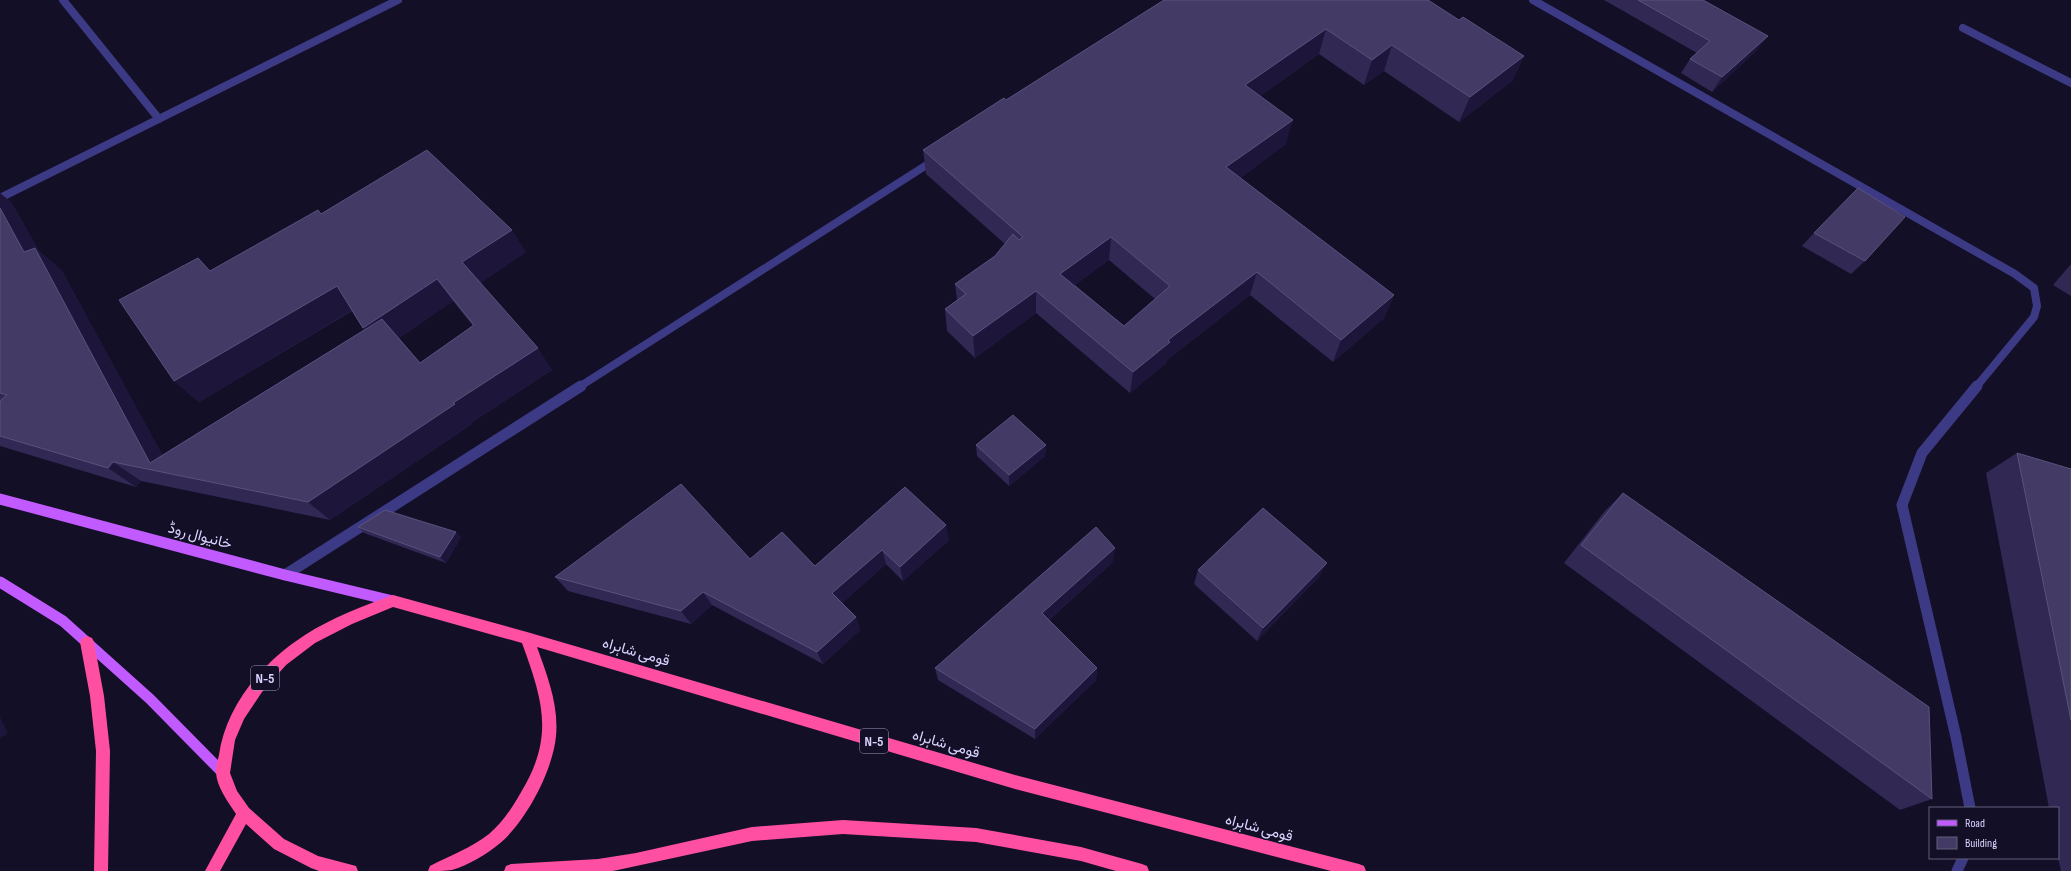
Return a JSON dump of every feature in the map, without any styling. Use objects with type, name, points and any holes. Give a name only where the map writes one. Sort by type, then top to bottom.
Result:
[{"type":"highway","name":"قومی شاہراہ","points":[[393,601],[527,638],[1015,782],[1359,871]]},
{"type":"highway","name":"N-5","points":[[351,871],[316,863],[279,844],[244,813],[231,795],[223,773],[228,740],[239,714],[257,686],[281,660],[316,636],[347,620],[393,601]]},
{"type":"highway","points":[[435,871],[494,839],[513,819],[541,774],[550,743],[551,716],[542,679],[527,638]]},
{"type":"highway","points":[[87,642],[97,696],[103,751],[101,871]]},
{"type":"highway","points":[[212,871],[244,813]]},
{"type":"highway","points":[[512,871],[598,866],[636,860],[752,834],[843,827],[976,835],[1081,854],[1142,871]]},
{"type":"main road","name":"خانیوال روڈ","points":[[0,499],[285,575],[393,601]]},
{"type":"main road","points":[[0,582],[64,621],[150,699],[223,773]]},
{"type":"street","points":[[63,0],[159,119]]},
{"type":"street","points":[[0,198],[398,0]]},
{"type":"street","points":[[1533,0],[2015,274],[2034,288],[2037,306],[2034,317],[1922,453],[1902,505],[1956,737],[1970,807]]},
{"type":"street","points":[[1963,28],[2071,83]]},
{"type":"street","points":[[285,575],[943,154]]},
{"type":"street","points":[[1957,871],[1963,859]]},
{"type":"building","points":[[1164,0],[1428,0],[1459,20],[1463,17],[1524,56],[1470,97],[1392,45],[1372,60],[1326,29],[1245,85],[1293,120],[1226,167],[1394,295],[1341,340],[1257,272],[1168,340],[1170,342],[1133,372],[1036,291],[973,336],[945,309],[966,294],[955,284],[995,256],[1013,234],[1019,240],[1023,237],[923,150],[1004,98],[1006,100]],"holes":[[[1111,237],[1170,286],[1124,326],[1060,274]]]},
{"type":"building","points":[[1638,0],[1703,0],[1768,36],[1722,77],[1690,59],[1710,41]]},
{"type":"building","points":[[427,150],[512,230],[462,262],[538,348],[453,403],[455,404],[308,502],[113,462],[108,468],[0,436],[0,401],[7,395],[0,393],[0,208],[24,252],[35,248],[150,463],[382,319],[420,363],[474,325],[437,279],[363,328],[337,286],[174,381],[119,300],[198,258],[210,271],[318,210],[321,214]]},
{"type":"building","points":[[1858,188],[1905,217],[1865,261],[1814,233]]},
{"type":"building","points":[[1013,415],[1046,445],[1009,475],[976,445]]},
{"type":"building","points":[[2017,453],[2071,469],[2071,720]]},
{"type":"building","points":[[681,484],[750,559],[782,532],[815,566],[905,487],[946,525],[900,567],[882,550],[832,593],[856,617],[817,652],[703,592],[681,611],[555,577]]},
{"type":"building","points":[[1623,493],[1929,707],[1932,799],[1581,545]]},
{"type":"building","points":[[1263,508],[1327,563],[1263,628],[1198,570]]},
{"type":"building","points":[[385,510],[456,532],[440,557],[358,527]]},
{"type":"building","points":[[1096,527],[1115,548],[1042,613],[1097,668],[1035,729],[935,668]]}]
